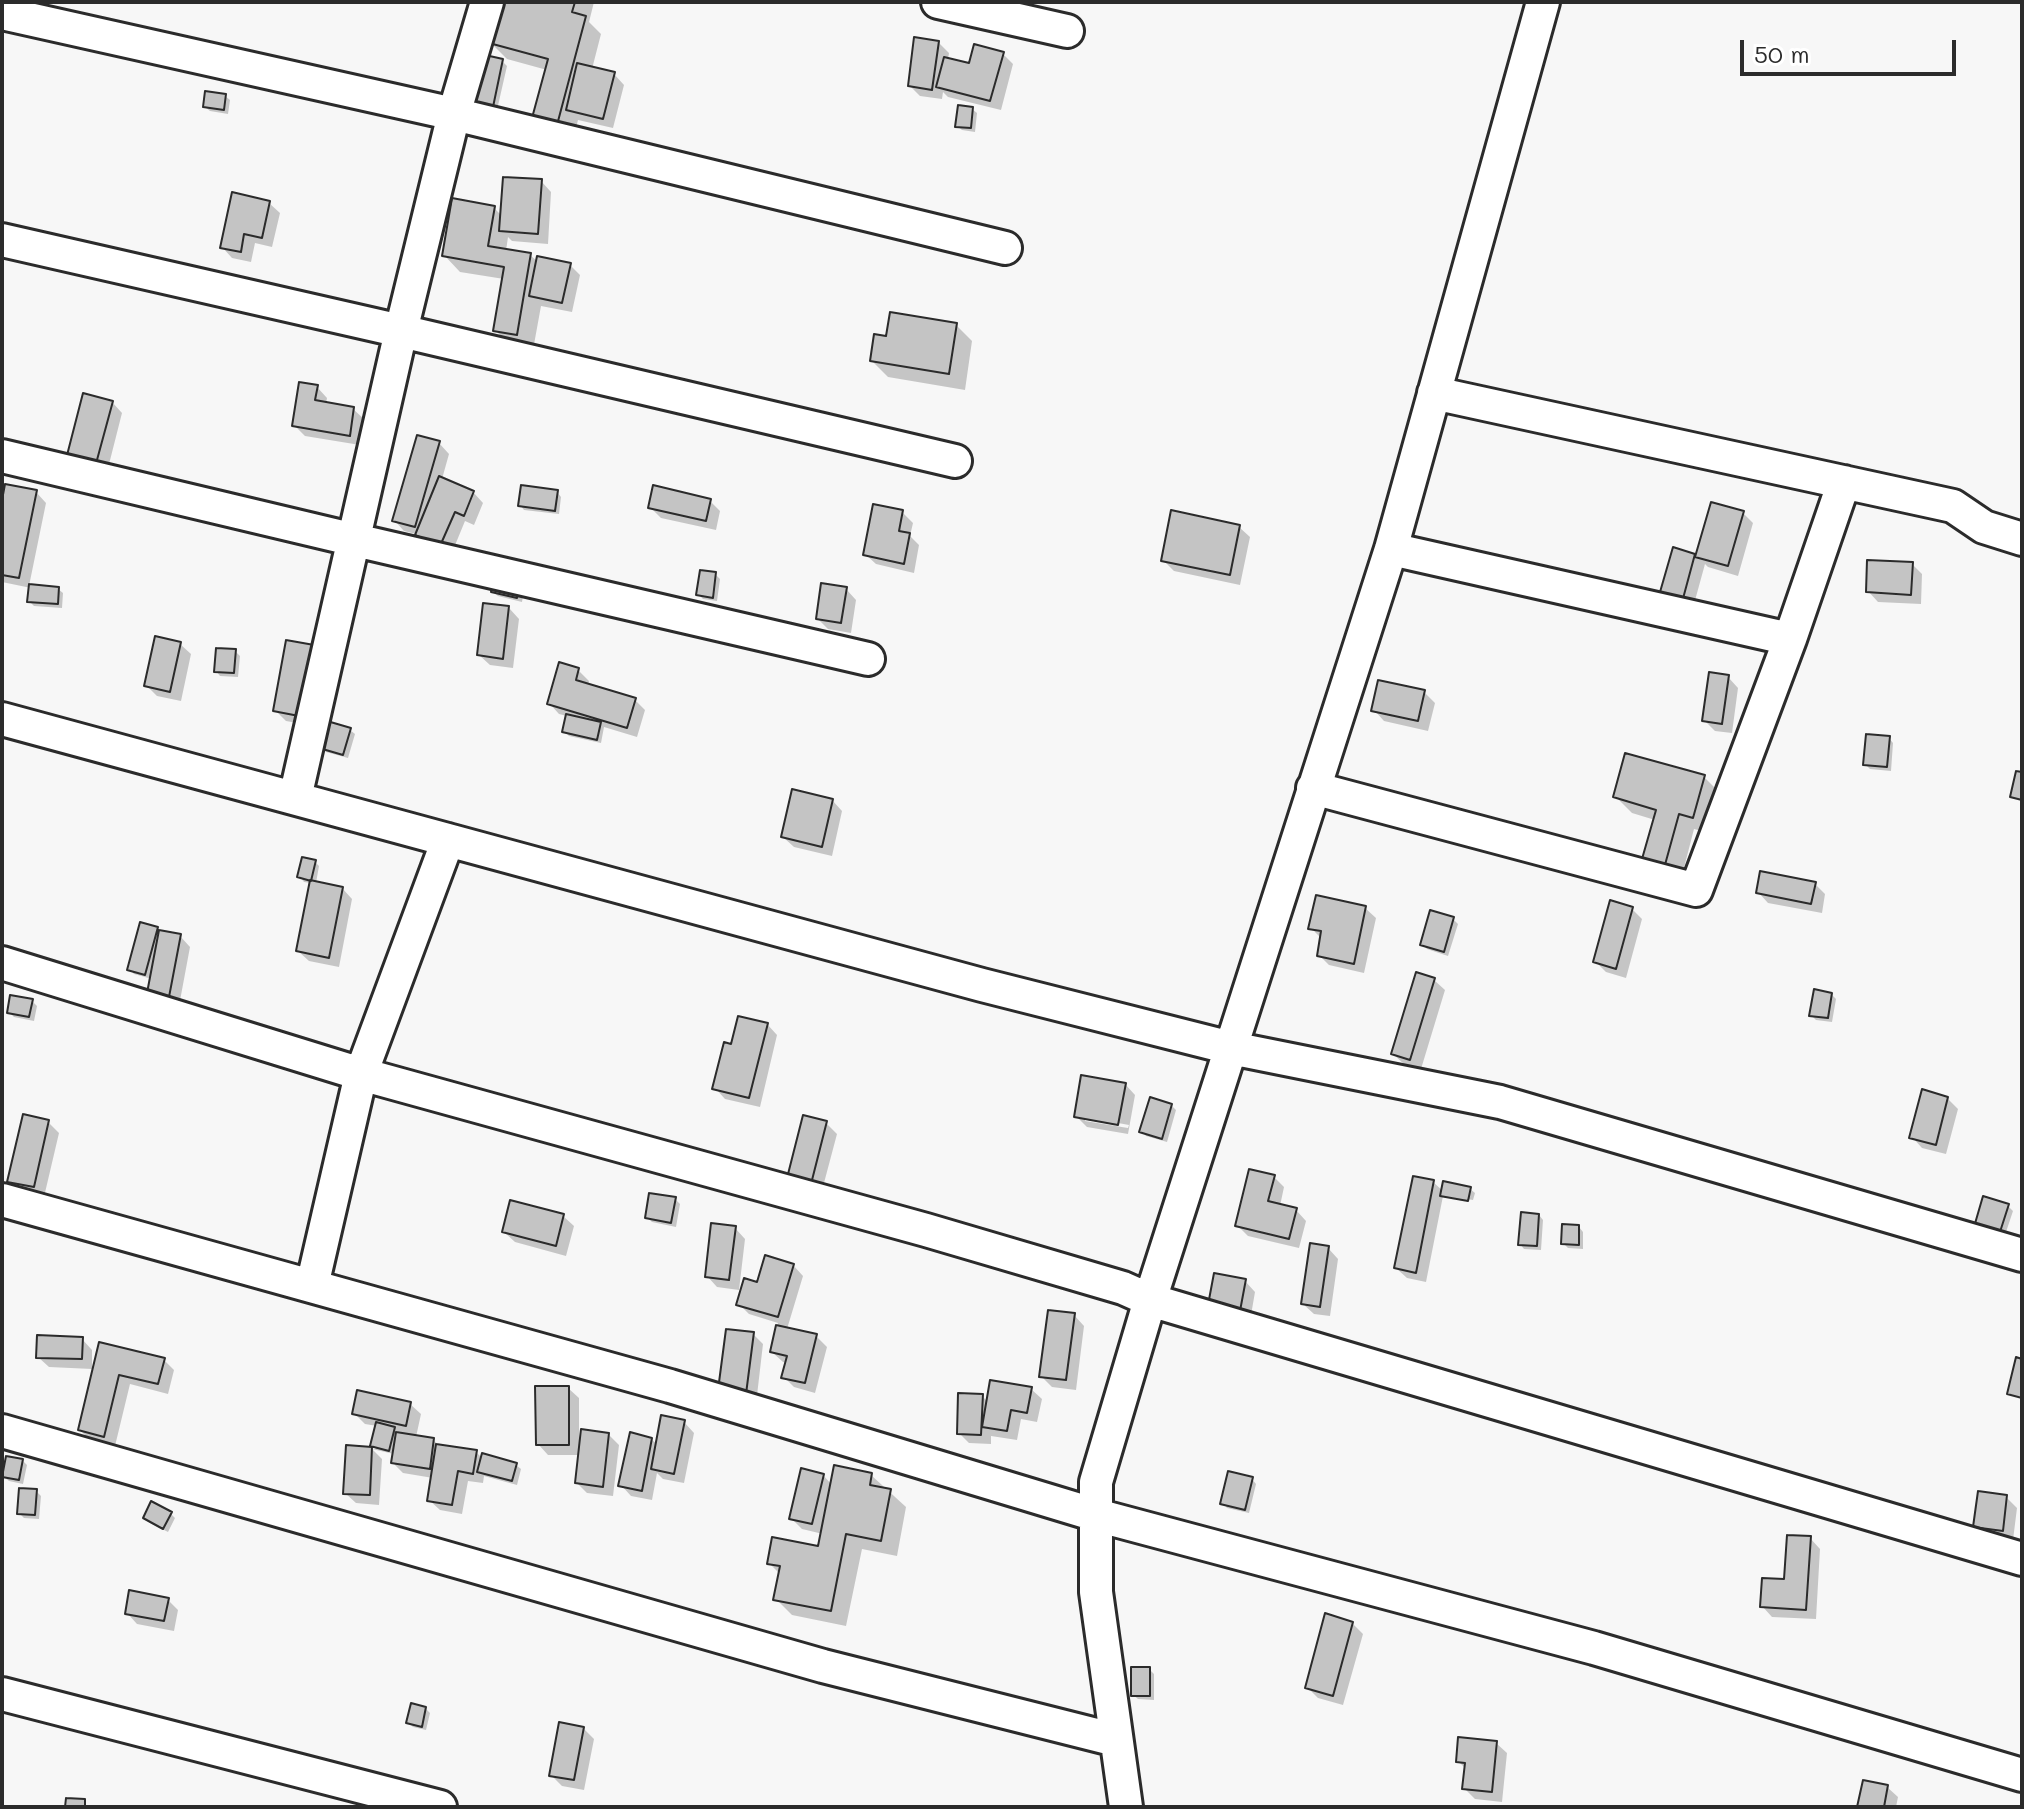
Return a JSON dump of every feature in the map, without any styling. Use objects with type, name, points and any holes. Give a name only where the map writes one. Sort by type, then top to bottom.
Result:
[{"type":"street","points":[[295,798],[401,331],[454,114],[487,2]]},
{"type":"street","points":[[938,2],[1067,31]]},
{"type":"street","points":[[1126,1807],[1096,1592],[1096,1482],[1150,1300],[1391,549],[1543,2]]},
{"type":"street","points":[[2,13],[454,114],[1005,248]]},
{"type":"street","points":[[2,240],[955,461]]},
{"type":"street","points":[[1434,393],[1953,506],[1984,527],[2022,539]]},
{"type":"street","points":[[2,456],[868,659]]},
{"type":"street","points":[[1313,788],[1696,890],[1790,639],[1844,482]]},
{"type":"street","points":[[1391,549],[1790,639]]},
{"type":"street","points":[[2,719],[982,985],[1231,1048],[1500,1102],[2022,1255]]},
{"type":"street","points":[[312,1286],[361,1074],[448,840]]},
{"type":"street","points":[[2,963],[361,1074],[926,1230],[1123,1288],[1150,1300],[2022,1559]]},
{"type":"street","points":[[2,1200],[670,1386],[1096,1515],[1594,1648],[2022,1775]]},
{"type":"street","points":[[2,1431],[823,1666],[1116,1740]]},
{"type":"street","points":[[2,1694],[440,1807]]},
{"type":"building","points":[[500,2],[575,2],[572,12],[586,16],[557,125],[532,118],[548,59],[489,43]]},
{"type":"building","points":[[914,37],[939,41],[932,90],[908,86]]},
{"type":"building","points":[[974,44],[1004,52],[990,101],[936,87],[944,57],[969,63]]},
{"type":"building","points":[[485,55],[503,59],[493,107],[475,103]]},
{"type":"building","points":[[577,63],[615,72],[603,119],[566,110]]},
{"type":"building","points":[[205,91],[226,94],[224,110],[203,107]]},
{"type":"building","points":[[958,105],[973,107],[971,128],[955,127]]},
{"type":"building","points":[[503,177],[542,179],[538,234],[499,231]]},
{"type":"building","points":[[232,192],[270,201],[262,238],[244,234],[241,252],[220,248]]},
{"type":"building","points":[[452,198],[495,206],[488,246],[531,253],[517,335],[493,331],[504,267],[442,256]]},
{"type":"building","points":[[537,256],[571,263],[562,303],[529,296]]},
{"type":"building","points":[[890,312],[957,323],[949,374],[870,361],[874,334],[886,336]]},
{"type":"building","points":[[299,382],[318,385],[315,400],[354,407],[350,436],[292,426]]},
{"type":"building","points":[[83,393],[113,401],[94,471],[65,463]]},
{"type":"building","points":[[417,435],[440,441],[415,527],[392,521]]},
{"type":"building","points":[[439,476],[474,491],[464,516],[455,512],[440,546],[415,535]]},
{"type":"building","points":[[5,484],[37,490],[19,578],[2,575],[2,500]]},
{"type":"building","points":[[521,485],[558,490],[555,511],[518,506]]},
{"type":"building","points":[[653,485],[711,499],[706,521],[648,508]]},
{"type":"building","points":[[1711,502],[1744,511],[1728,566],[1695,557]]},
{"type":"building","points":[[873,504],[903,510],[899,531],[910,533],[904,564],[863,555]]},
{"type":"building","points":[[1171,510],[1240,525],[1230,575],[1161,561]]},
{"type":"building","points":[[1673,547],[1695,554],[1681,606],[1658,599]]},
{"type":"building","points":[[1867,560],[1913,562],[1911,595],[1866,592]]},
{"type":"building","points":[[700,570],[716,572],[713,598],[696,595]]},
{"type":"building","points":[[494,577],[521,582],[517,598],[491,592]]},
{"type":"building","points":[[821,583],[847,587],[841,623],[816,619]]},
{"type":"building","points":[[29,584],[59,587],[58,604],[27,602]]},
{"type":"building","points":[[483,603],[509,606],[503,659],[477,655]]},
{"type":"building","points":[[155,636],[181,642],[170,692],[144,686]]},
{"type":"building","points":[[286,640],[331,648],[327,666],[309,663],[299,716],[273,711]]},
{"type":"building","points":[[216,648],[236,649],[234,673],[214,672]]},
{"type":"building","points":[[559,662],[579,668],[576,680],[636,698],[627,728],[547,704]]},
{"type":"building","points":[[1709,672],[1729,675],[1722,724],[1702,721]]},
{"type":"building","points":[[1378,680],[1425,690],[1418,721],[1371,711]]},
{"type":"building","points":[[566,714],[601,722],[597,740],[562,732]]},
{"type":"building","points":[[327,721],[351,728],[343,755],[319,748]]},
{"type":"building","points":[[1866,734],[1890,736],[1887,767],[1863,765]]},
{"type":"building","points":[[1625,753],[1705,775],[1693,818],[1679,814],[1663,872],[1640,866],[1656,810],[1613,797]]},
{"type":"building","points":[[2016,771],[2022,772],[2022,800],[2010,797]]},
{"type":"building","points":[[792,789],[833,799],[822,847],[781,837]]},
{"type":"building","points":[[302,857],[316,860],[311,881],[297,877]]},
{"type":"building","points":[[1760,871],[1816,882],[1811,904],[1756,893]]},
{"type":"building","points":[[310,880],[343,887],[329,958],[296,951]]},
{"type":"building","points":[[1316,895],[1366,906],[1354,964],[1317,956],[1321,931],[1308,929]]},
{"type":"building","points":[[1610,900],[1633,907],[1616,969],[1593,962]]},
{"type":"building","points":[[1430,910],[1454,917],[1444,952],[1420,945]]},
{"type":"building","points":[[140,922],[158,927],[145,975],[127,970]]},
{"type":"building","points":[[159,930],[181,934],[169,997],[147,993]]},
{"type":"building","points":[[1416,972],[1435,978],[1410,1060],[1391,1054]]},
{"type":"building","points":[[1814,989],[1832,993],[1828,1018],[1809,1016]]},
{"type":"building","points":[[10,995],[33,999],[29,1017],[7,1013]]},
{"type":"building","points":[[738,1016],[768,1023],[749,1098],[712,1089],[724,1042],[731,1044]]},
{"type":"building","points":[[1081,1075],[1126,1083],[1118,1125],[1074,1117]]},
{"type":"building","points":[[1922,1089],[1948,1097],[1936,1145],[1909,1138]]},
{"type":"building","points":[[1150,1097],[1172,1104],[1162,1139],[1139,1132]]},
{"type":"building","points":[[23,1114],[49,1120],[34,1187],[7,1182]]},
{"type":"building","points":[[803,1115],[827,1121],[810,1188],[786,1182]]},
{"type":"building","points":[[1249,1169],[1275,1175],[1268,1201],[1297,1208],[1289,1239],[1235,1226]]},
{"type":"building","points":[[1413,1176],[1434,1180],[1416,1273],[1394,1268]]},
{"type":"building","points":[[1443,1181],[1471,1187],[1468,1201],[1440,1196]]},
{"type":"building","points":[[649,1193],[676,1197],[671,1223],[645,1218]]},
{"type":"building","points":[[1983,1196],[2009,1204],[1999,1235],[1974,1227]]},
{"type":"building","points":[[510,1200],[564,1214],[556,1246],[502,1232]]},
{"type":"building","points":[[1521,1212],[1539,1214],[1537,1246],[1518,1245]]},
{"type":"building","points":[[711,1223],[736,1226],[729,1280],[705,1277]]},
{"type":"building","points":[[1562,1224],[1579,1225],[1579,1245],[1561,1244]]},
{"type":"building","points":[[1310,1243],[1329,1246],[1320,1307],[1301,1304]]},
{"type":"building","points":[[765,1255],[794,1264],[778,1317],[736,1305],[744,1278],[757,1282]]},
{"type":"building","points":[[1214,1273],[1246,1279],[1240,1311],[1208,1305]]},
{"type":"building","points":[[1048,1310],[1075,1313],[1066,1380],[1039,1377]]},
{"type":"building","points":[[776,1325],[817,1334],[805,1383],[781,1378],[787,1356],[770,1352]]},
{"type":"building","points":[[726,1329],[754,1332],[746,1394],[718,1390]]},
{"type":"building","points":[[37,1335],[83,1337],[82,1359],[36,1358]]},
{"type":"building","points":[[99,1342],[165,1358],[158,1384],[119,1375],[104,1437],[78,1430]]},
{"type":"building","points":[[2016,1357],[2022,1359],[2022,1398],[2007,1394]]},
{"type":"building","points":[[990,1380],[1032,1387],[1027,1413],[1011,1410],[1007,1431],[982,1427]]},
{"type":"building","points":[[535,1386],[569,1386],[569,1445],[536,1445]]},
{"type":"building","points":[[357,1390],[411,1402],[406,1426],[352,1414]]},
{"type":"building","points":[[958,1393],[983,1394],[981,1435],[957,1434]]},
{"type":"building","points":[[661,1415],[685,1420],[674,1474],[651,1469]]},
{"type":"building","points":[[376,1422],[395,1427],[389,1451],[370,1446]]},
{"type":"building","points":[[581,1429],[609,1433],[603,1487],[575,1483]]},
{"type":"building","points":[[396,1432],[434,1438],[430,1469],[391,1463]]},
{"type":"building","points":[[630,1432],[652,1438],[642,1491],[618,1486]]},
{"type":"building","points":[[436,1444],[477,1450],[473,1474],[458,1471],[452,1505],[427,1501]]},
{"type":"building","points":[[346,1445],[372,1447],[370,1495],[343,1494]]},
{"type":"building","points":[[482,1453],[517,1463],[512,1481],[477,1472]]},
{"type":"building","points":[[6,1456],[23,1459],[19,1480],[2,1477]]},
{"type":"building","points":[[834,1465],[872,1473],[870,1485],[891,1489],[881,1541],[846,1534],[831,1611],[773,1600],[780,1566],[767,1564],[772,1537],[818,1546]]},
{"type":"building","points":[[801,1468],[824,1474],[812,1524],[789,1519]]},
{"type":"building","points":[[1228,1471],[1253,1477],[1245,1510],[1220,1504]]},
{"type":"building","points":[[19,1488],[37,1489],[35,1515],[17,1514]]},
{"type":"building","points":[[1978,1491],[2007,1495],[2003,1531],[1973,1527]]},
{"type":"building","points":[[151,1501],[172,1512],[163,1529],[143,1518]]},
{"type":"building","points":[[1787,1535],[1811,1536],[1806,1610],[1760,1607],[1762,1578],[1784,1579]]},
{"type":"building","points":[[129,1590],[169,1598],[164,1621],[125,1614]]},
{"type":"building","points":[[1325,1613],[1353,1622],[1333,1696],[1305,1688]]},
{"type":"building","points":[[1131,1667],[1150,1667],[1150,1696],[1131,1696]]},
{"type":"building","points":[[411,1703],[426,1707],[422,1727],[406,1723]]},
{"type":"building","points":[[559,1722],[584,1727],[574,1780],[549,1776]]},
{"type":"building","points":[[1458,1737],[1497,1741],[1492,1792],[1462,1789],[1465,1763],[1456,1762]]},
{"type":"building","points":[[1863,1780],[1888,1785],[1884,1807],[1857,1807]]},
{"type":"building","points":[[66,1798],[85,1799],[85,1807],[65,1807]]}]
